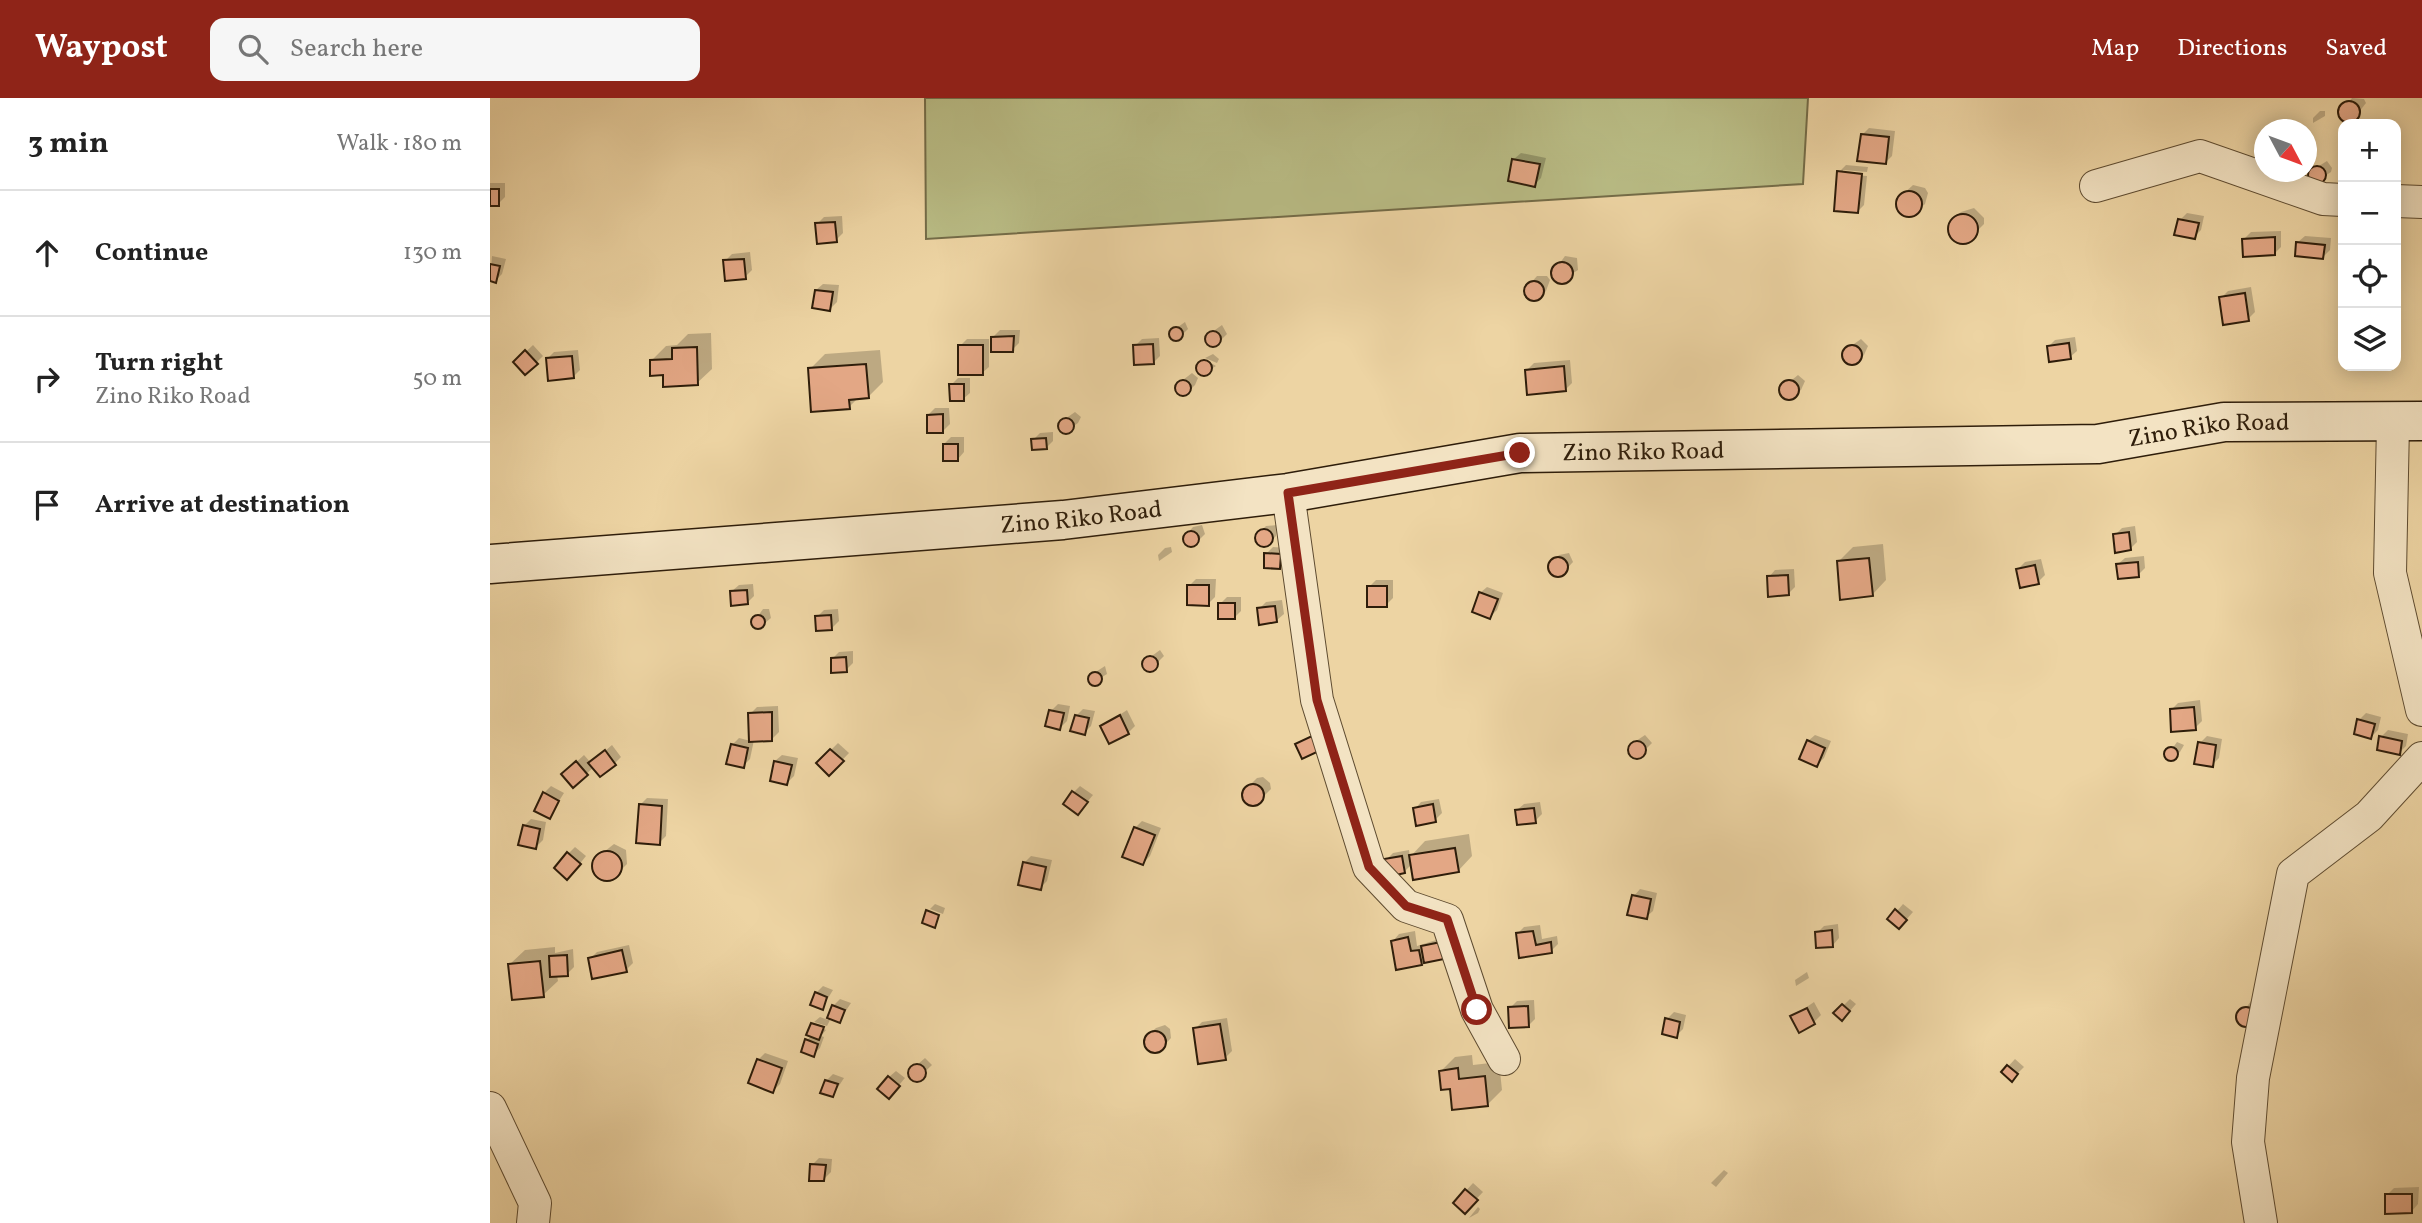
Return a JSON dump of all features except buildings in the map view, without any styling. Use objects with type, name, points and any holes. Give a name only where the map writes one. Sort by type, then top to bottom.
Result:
[{"type":"street","points":[[2096,186],[2200,156],[2323,199],[2338,200]]},
{"type":"street","points":[[2401,201],[2422,202]]},
{"type":"street","name":"Zino Riko Road","points":[[490,564],[1063,520],[1288,493],[1520,453],[2098,444],[2224,422],[2407,422]]},
{"type":"street","points":[[2407,422],[2390,573],[2422,710]]},
{"type":"street","points":[[1288,493],[1317,700],[1369,867],[1406,906],[1447,919],[1477,1010],[1504,1059]]},
{"type":"street","points":[[2261,1223],[2248,1142],[2253,1079],[2293,874],[2369,816],[2422,758]]},
{"type":"street","points":[[490,1108],[535,1203],[533,1223]]},
{"type":"green space","points":[[925,98],[1808,98],[1803,184],[926,239]]},
{"type":"route","points":[[1477,1010],[1447,919],[1406,906],[1369,867],[1317,700],[1288,493],[1520,453]]}]
